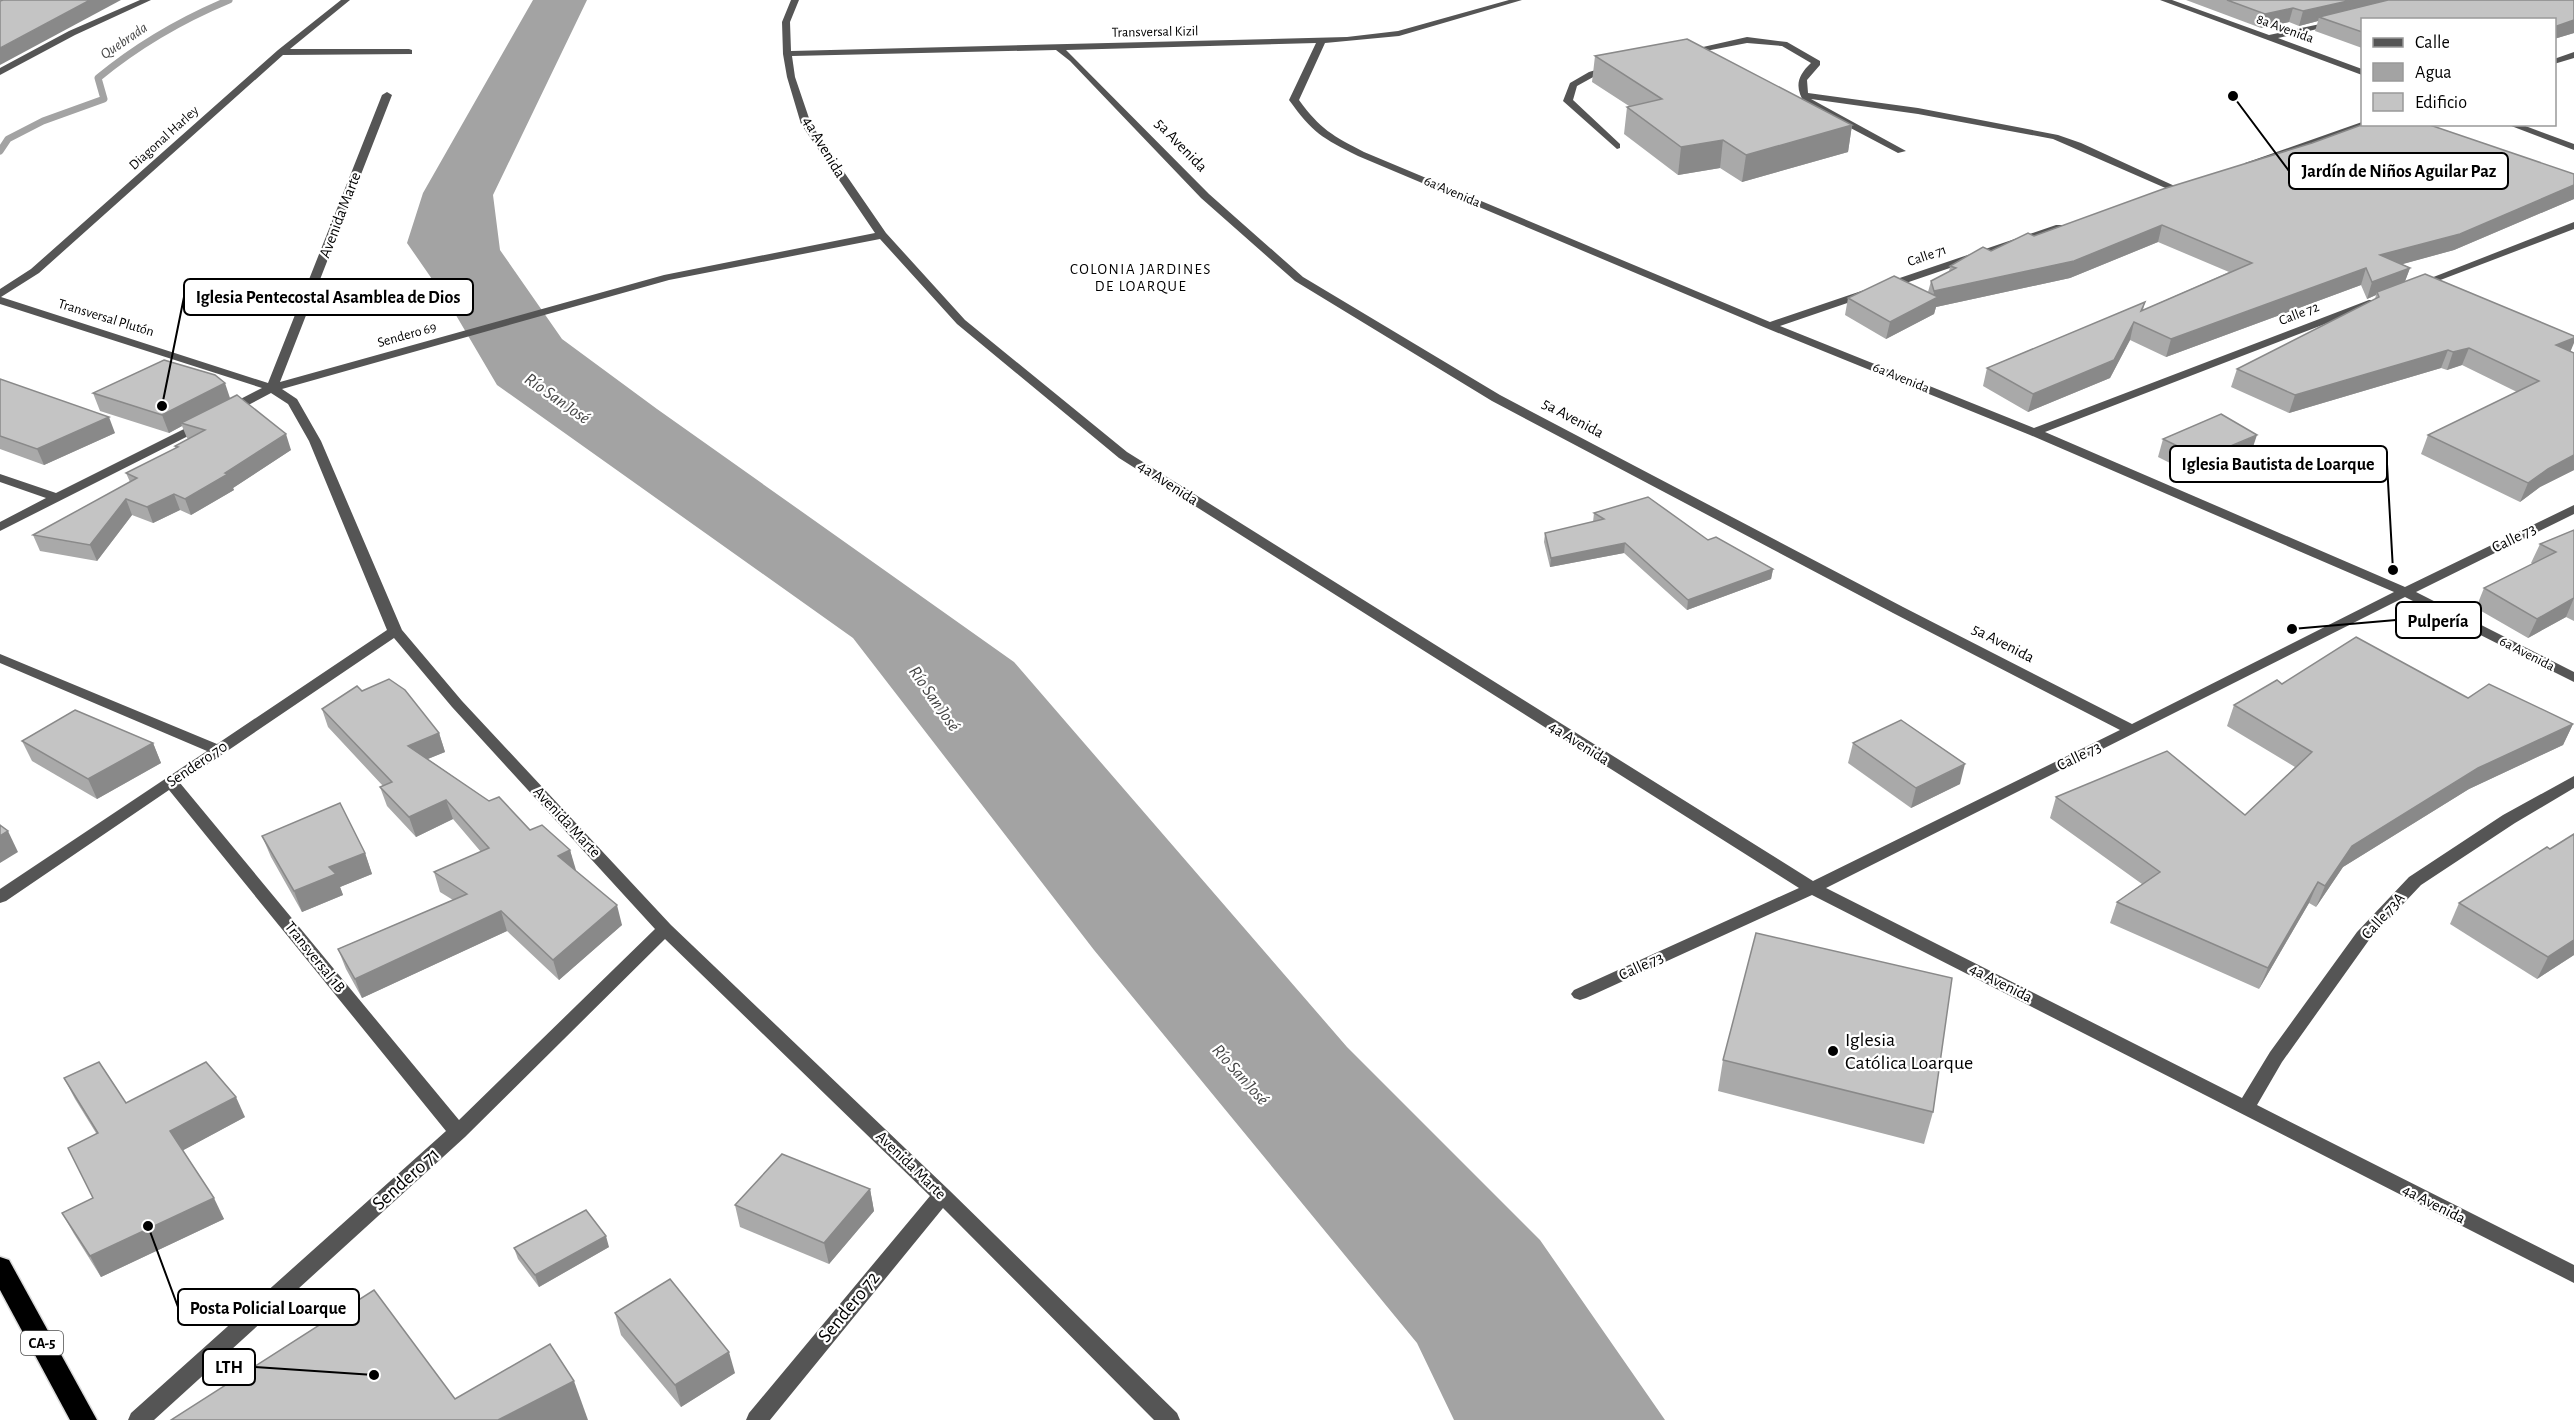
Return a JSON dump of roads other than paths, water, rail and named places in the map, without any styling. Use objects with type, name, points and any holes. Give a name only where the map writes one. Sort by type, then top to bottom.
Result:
[{"type":"highway","name":"CA-5","points":[[1,1272],[84,1420]]},
{"type":"street","points":[[0,72],[58,40],[147,0]]},
{"type":"street","name":"Diagonal Harley","points":[[0,294],[35,272],[281,52],[346,0]]},
{"type":"street","name":"4a Avenida","points":[[795,0],[786,22],[787,54],[791,77],[806,124],[882,235],[962,322],[1123,455],[1812,888],[2574,1275]]},
{"type":"street","name":"Transversal Kizil","points":[[787,54],[1321,42],[1399,33],[1518,0]]},
{"type":"street","name":"8a Avenida","points":[[2164,0],[2361,72]]},
{"type":"street","points":[[2269,38],[2347,19]]},
{"type":"street","points":[[1677,54],[1747,40],[1784,44],[1817,63],[1804,72],[1803,95],[1808,102],[1901,151]]},
{"type":"street","name":"6a Avenida","points":[[1321,42],[1294,100],[1311,124],[1329,138],[1361,154],[1770,326],[2034,432],[2404,591],[2574,678]]},
{"type":"street","name":"5a Avenida","points":[[1059,48],[1073,59],[1204,196],[1299,279],[1496,398],[1898,610],[2132,730]]},
{"type":"street","points":[[281,52],[409,52]]},
{"type":"street","points":[[2557,61],[2574,55]]},
{"type":"street","points":[[2557,61],[2574,64]]},
{"type":"street","points":[[1617,146],[1568,101],[1573,85],[1592,74],[1619,66]]},
{"type":"street","name":"Avenida Marte","points":[[387,95],[272,388],[293,402],[315,441],[395,631],[457,704],[665,929],[942,1195],[1169,1420]]},
{"type":"street","points":[[1803,95],[1918,111],[2055,137],[2174,188]]},
{"type":"street","points":[[2242,166],[2361,126]]},
{"type":"street","points":[[2516,126],[2574,147]]},
{"type":"street","points":[[2162,192],[2185,184]]},
{"type":"street","name":"Calle 71","points":[[1770,326],[2073,222]]},
{"type":"street","points":[[2409,288],[2574,225]]},
{"type":"street","name":"Sendero 69","points":[[0,527],[272,388],[668,277],[882,235]]},
{"type":"street","name":"Calle 72","points":[[2034,432],[2387,297]]},
{"type":"street","name":"Transversal Plutón","points":[[0,300],[272,388]]},
{"type":"street","points":[[0,478],[57,498]]},
{"type":"street","name":"Calle 73","points":[[1580,994],[1812,888],[2132,730],[2404,591],[2574,509]]},
{"type":"street","name":"Sendero 70","points":[[0,897],[395,631]]},
{"type":"street","points":[[0,658],[219,750]]},
{"type":"street","name":"Calle 73A","points":[[2246,1107],[2276,1056],[2363,936],[2415,880],[2509,819],[2574,781]]},
{"type":"street","name":"Transversal 1B","points":[[171,782],[458,1132]]},
{"type":"street","name":"Sendero 71","points":[[139,1420],[458,1132],[665,929]]},
{"type":"street","name":"Sendero 72","points":[[757,1420],[942,1195]]},
{"type":"water","name":"Río San José","points":[[533,0],[587,0],[493,195],[500,250],[562,339],[1014,662],[1347,1047],[1540,1240],[1665,1420],[1454,1420],[1417,1343],[1094,950],[853,638],[497,385],[450,305],[407,243],[423,193]]},
{"type":"waterway","name":"Quebrada","points":[[0,151],[8,139],[43,121],[104,99],[98,78],[113,66],[160,34],[229,0]]},
{"type":"place","name":"Jardín de Niños Aguilar Paz","points":[[2233,96]]},
{"type":"place","name":"Iglesia Pentecostal Asamblea de Dios","points":[[162,406]]},
{"type":"place","name":"Iglesia Bautista de Loarque","points":[[2393,570]]},
{"type":"place","name":"Pulpería","points":[[2292,629]]},
{"type":"place","name":"Iglesia Católica Loarque","points":[[1833,1051]]},
{"type":"place","name":"Posta Policial Loarque","points":[[148,1226]]},
{"type":"place","name":"LTH","points":[[374,1375]]},
{"type":"district","name":"COLONIA JARDINES DE LOARQUE","points":[[1141,278]]}]
